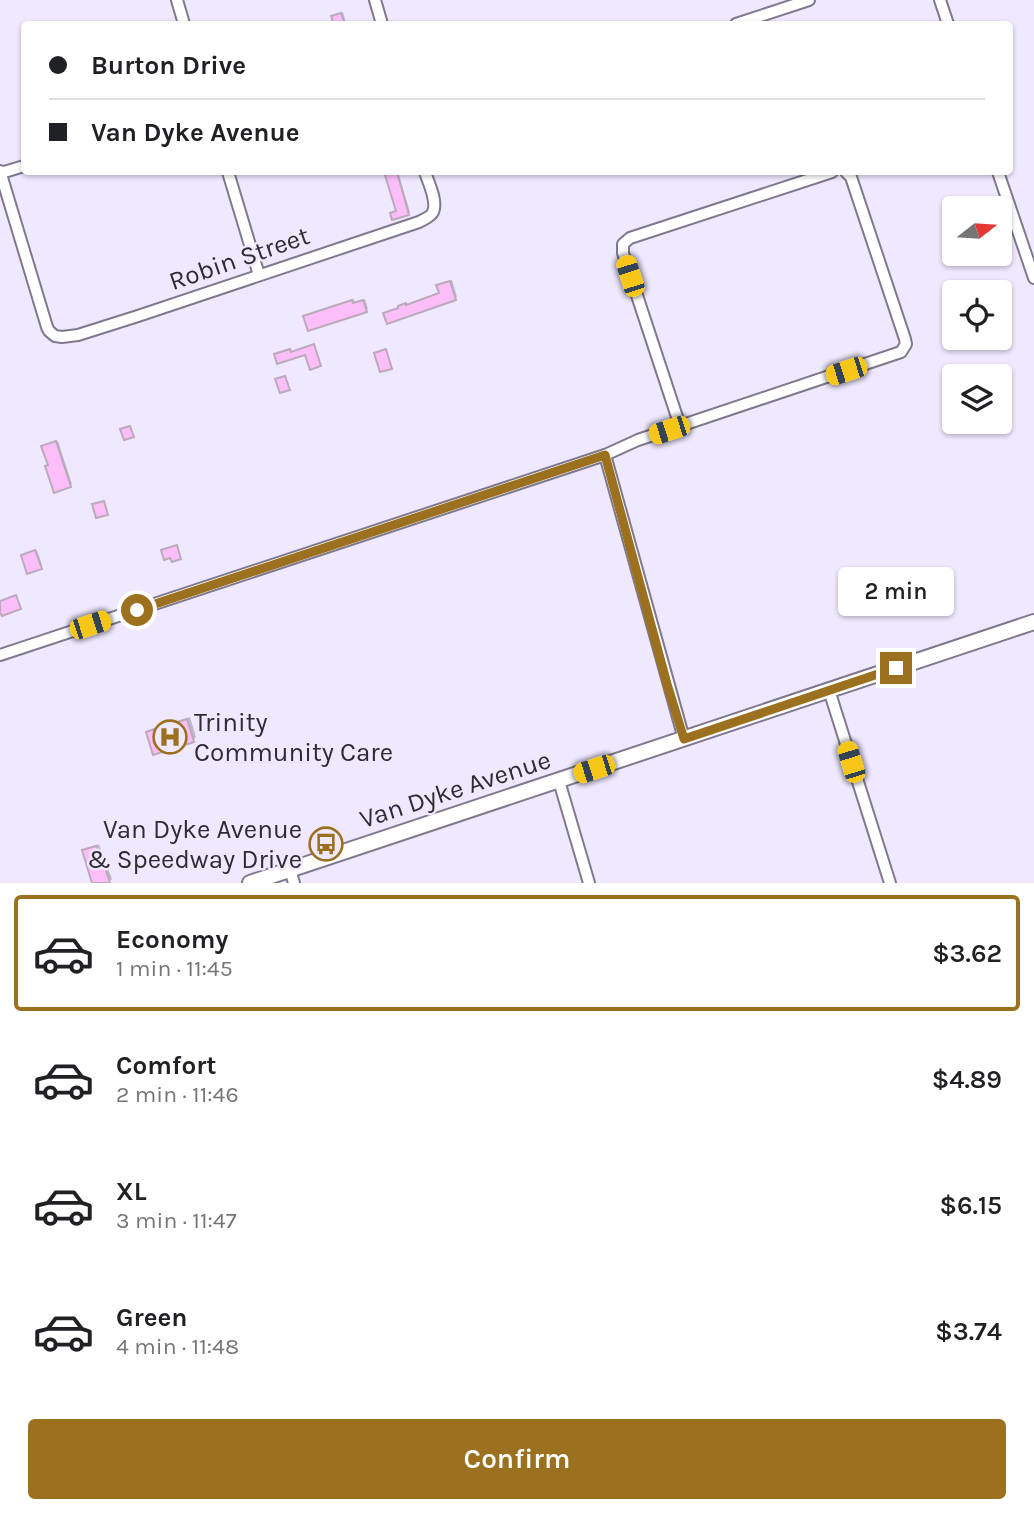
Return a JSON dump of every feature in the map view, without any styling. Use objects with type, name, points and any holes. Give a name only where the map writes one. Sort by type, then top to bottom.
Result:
[{"type":"main road","name":"Van Dyke Avenue","points":[[250,883],[292,876],[559,781],[1034,622]]},
{"type":"street","points":[[177,0],[183,21]]},
{"type":"street","points":[[375,0],[381,21]]},
{"type":"street","points":[[745,21],[810,0]]},
{"type":"street","points":[[940,0],[947,21]]},
{"type":"street","points":[[0,172],[21,167]]},
{"type":"street","name":"Robin Street","points":[[0,172],[47,327],[55,336],[62,337],[78,335],[419,222],[433,212],[433,200],[426,175]]},
{"type":"street","points":[[229,175],[259,275]]},
{"type":"street","points":[[680,426],[623,253],[623,244],[630,238],[823,175]]},
{"type":"street","points":[[0,655],[605,455],[638,440],[897,354],[904,349],[905,339],[849,175]]},
{"type":"street","points":[[999,175],[1034,278]]},
{"type":"street","points":[[605,455],[684,739]]},
{"type":"street","points":[[829,691],[890,883]]},
{"type":"street","points":[[559,781],[589,883]]},
{"type":"building","points":[[341,13],[344,21],[333,21],[331,16]]},
{"type":"building","points":[[385,175],[398,175],[409,215],[392,220],[390,213],[396,211]]},
{"type":"building","points":[[450,281],[456,300],[387,324],[383,313],[439,293],[436,285]]},
{"type":"building","points":[[352,300],[353,303],[363,300],[367,312],[308,331],[303,316]]},
{"type":"building","points":[[314,344],[321,366],[310,370],[305,355],[277,364],[274,354],[290,349],[291,352]]},
{"type":"building","points":[[386,349],[392,369],[380,372],[374,353]]},
{"type":"building","points":[[285,376],[290,390],[280,393],[275,379]]},
{"type":"building","points":[[130,426],[134,437],[124,440],[120,429]]},
{"type":"building","points":[[56,441],[71,487],[54,493],[41,446]]},
{"type":"building","points":[[104,501],[108,515],[96,518],[92,504]]},
{"type":"building","points":[[177,545],[181,559],[172,562],[170,558],[164,560],[161,550]]},
{"type":"building","points":[[35,550],[42,569],[27,574],[21,555]]},
{"type":"building","points":[[16,595],[21,609],[2,616],[0,601]]},
{"type":"building","points":[[187,719],[194,742],[153,755],[146,732]]},
{"type":"building","points":[[96,846],[110,883],[92,883],[82,850]]},
{"type":"place","name":"Trinity Community Care","points":[[170,737]]},
{"type":"place","name":"Van Dyke Avenue & Speedway Drive","points":[[326,844]]},
{"type":"route","points":[[137,610],[605,455],[684,739],[896,668]]}]
